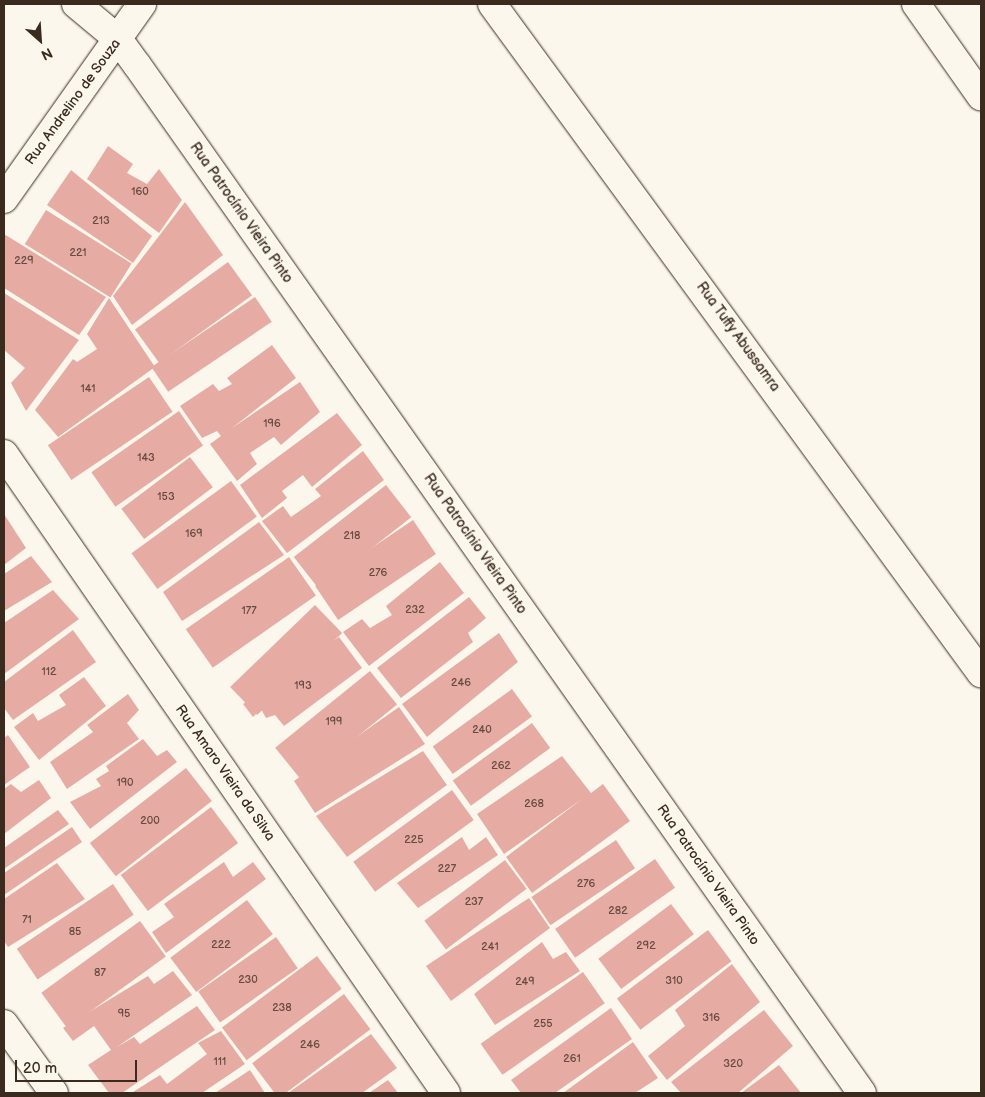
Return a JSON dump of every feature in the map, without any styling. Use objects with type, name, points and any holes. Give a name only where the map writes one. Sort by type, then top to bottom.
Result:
[{"type":"street","name":"Rua Patrocínio Vieira Pinto","points":[[76,4],[118,39],[862,1093]]},
{"type":"street","name":"Rua Andrelino de Souza","points":[[4,199],[142,4]]},
{"type":"street","name":"Rua Tuffy Abussamra","points":[[492,4],[981,672]]},
{"type":"street","points":[[916,4],[981,96]]},
{"type":"street","name":"Rua Amaro Vieira da Silva","points":[[4,454],[446,1093]]},
{"type":"street","points":[[4,1024],[54,1093]]},
{"type":"building","points":[[108,146],[133,164],[127,173],[147,184],[159,169],[182,200],[159,233],[87,179]]},
{"type":"building","points":[[71,170],[152,236],[133,263],[47,205]]},
{"type":"building","points":[[185,202],[223,255],[132,325],[113,296]]},
{"type":"building","points":[[46,210],[132,264],[110,297],[25,244]]},
{"type":"building","points":[[4,234],[106,297],[79,335],[4,288]]},
{"type":"building","points":[[228,262],[252,295],[159,363],[135,330]]},
{"type":"building","points":[[4,293],[79,340],[26,411],[11,383],[25,368],[4,350]]},
{"type":"building","points":[[255,297],[272,322],[168,392],[151,367]]},
{"type":"building","points":[[109,298],[155,367],[58,437],[35,410],[73,359],[77,362],[97,349],[87,334]]},
{"type":"building","points":[[272,345],[296,378],[232,428],[300,382],[320,412],[281,445],[274,437],[250,453],[257,464],[237,481],[210,444],[221,436],[217,431],[202,438],[180,406],[213,384],[219,391],[232,384],[227,378]]},
{"type":"building","points":[[149,377],[172,412],[71,480],[48,445]]},
{"type":"building","points":[[179,411],[203,445],[115,507],[91,472]]},
{"type":"building","points":[[337,413],[362,445],[312,487],[303,475],[282,491],[287,498],[262,518],[240,485]]},
{"type":"building","points":[[363,451],[384,480],[287,553],[262,521],[283,506],[291,517],[321,496],[315,489]]},
{"type":"building","points":[[190,457],[213,487],[144,539],[121,509]]},
{"type":"building","points":[[231,481],[257,517],[157,589],[131,553]]},
{"type":"building","points":[[386,485],[411,517],[319,589],[294,557]]},
{"type":"building","points":[[4,514],[26,548],[4,565]]},
{"type":"building","points":[[413,520],[436,554],[338,620],[315,586]]},
{"type":"building","points":[[259,522],[284,555],[182,621],[163,592]]},
{"type":"building","points":[[31,556],[52,582],[4,611],[4,574]]},
{"type":"building","points":[[289,557],[316,596],[213,668],[186,629]]},
{"type":"building","points":[[440,562],[464,593],[369,666],[343,632],[362,619],[370,628],[392,615],[386,606]]},
{"type":"building","points":[[53,590],[79,619],[4,674],[4,623]]},
{"type":"building","points":[[469,597],[486,618],[468,633],[473,642],[401,698],[377,668]]},
{"type":"building","points":[[315,605],[342,633],[257,715],[230,687]]},
{"type":"building","points":[[73,630],[96,662],[13,720],[4,708],[4,682]]},
{"type":"building","points":[[499,633],[518,662],[427,737],[402,704]]},
{"type":"building","points":[[339,637],[362,668],[284,726],[275,715],[266,718],[261,709],[253,717],[243,704]]},
{"type":"building","points":[[370,671],[397,704],[302,781],[275,748]]},
{"type":"building","points":[[84,677],[106,706],[39,760],[14,727],[33,713],[38,721],[66,705],[59,695]]},
{"type":"building","points":[[512,689],[532,717],[453,774],[433,747]]},
{"type":"building","points":[[128,694],[139,710],[127,723],[139,739],[67,789],[50,762],[93,732],[87,725]]},
{"type":"building","points":[[399,707],[425,744],[315,813],[294,781]]},
{"type":"building","points":[[532,723],[550,748],[471,806],[453,781]]},
{"type":"building","points":[[8,735],[30,767],[4,785],[4,738]]},
{"type":"building","points":[[143,739],[157,756],[167,750],[177,762],[90,829],[70,802],[101,786],[96,779],[109,771],[106,766]]},
{"type":"building","points":[[423,751],[447,785],[347,857],[316,816]]},
{"type":"building","points":[[562,756],[591,793],[603,784],[630,821],[532,893],[506,857],[582,799],[504,854],[477,814]]},
{"type":"building","points":[[186,768],[212,801],[116,876],[90,843]]},
{"type":"building","points":[[39,780],[51,798],[4,834],[4,789],[11,784],[21,792]]},
{"type":"building","points":[[452,790],[474,820],[375,892],[353,862]]},
{"type":"building","points":[[211,807],[238,843],[148,911],[121,875]]},
{"type":"building","points":[[58,810],[69,824],[4,869],[4,848]]},
{"type":"building","points":[[72,827],[82,842],[4,895],[4,873]]},
{"type":"building","points":[[462,837],[469,850],[486,837],[498,855],[418,908],[397,883]]},
{"type":"building","points":[[616,840],[635,868],[550,925],[531,897]]},
{"type":"building","points":[[655,859],[675,888],[575,958],[555,929]]},
{"type":"building","points":[[505,860],[527,889],[446,950],[424,921]]},
{"type":"building","points":[[224,862],[233,877],[253,862],[266,879],[166,953],[152,932],[174,917],[164,904]]},
{"type":"building","points":[[57,863],[85,899],[8,947],[4,941],[4,899]]},
{"type":"building","points":[[113,884],[134,915],[38,980],[17,949]]},
{"type":"building","points":[[529,898],[550,928],[451,1001],[426,966]]},
{"type":"building","points":[[247,900],[273,934],[196,992],[170,958]]},
{"type":"building","points":[[671,904],[694,934],[621,989],[598,959]]},
{"type":"building","points":[[140,921],[166,957],[67,1028],[41,993]]},
{"type":"building","points":[[708,930],[731,961],[640,1030],[617,999]]},
{"type":"building","points":[[276,937],[298,968],[220,1023],[198,991]]},
{"type":"building","points":[[542,942],[553,959],[566,952],[580,971],[495,1025],[474,994]]},
{"type":"building","points":[[317,956],[342,989],[247,1060],[222,1028]]},
{"type":"building","points":[[732,964],[760,1002],[667,1080],[648,1056],[685,1026],[675,1010]]},
{"type":"building","points":[[173,971],[192,995],[117,1047],[134,1037],[140,1044],[197,1006],[215,1030],[122,1093],[109,1093],[88,1065],[111,1050],[94,1026],[73,1041],[63,1028],[148,976],[154,984]]},
{"type":"building","points":[[583,972],[605,1003],[502,1075],[481,1044]]},
{"type":"building","points":[[344,994],[370,1029],[286,1093],[275,1093],[252,1063]]},
{"type":"building","points":[[611,1008],[632,1039],[555,1093],[521,1093],[511,1080]]},
{"type":"building","points":[[764,1010],[793,1046],[738,1093],[681,1093],[671,1082]]},
{"type":"building","points":[[221,1031],[245,1064],[202,1093],[133,1092],[160,1075],[167,1084],[207,1054],[198,1043]]},
{"type":"building","points":[[371,1034],[397,1068],[362,1093],[288,1093]]},
{"type":"building","points":[[633,1042],[658,1078],[635,1093],[563,1093]]},
{"type":"building","points":[[779,1065],[801,1093],[741,1093]]},
{"type":"building","points":[[250,1070],[265,1093],[215,1093]]},
{"type":"building","points":[[388,1080],[398,1093],[369,1093]]}]
